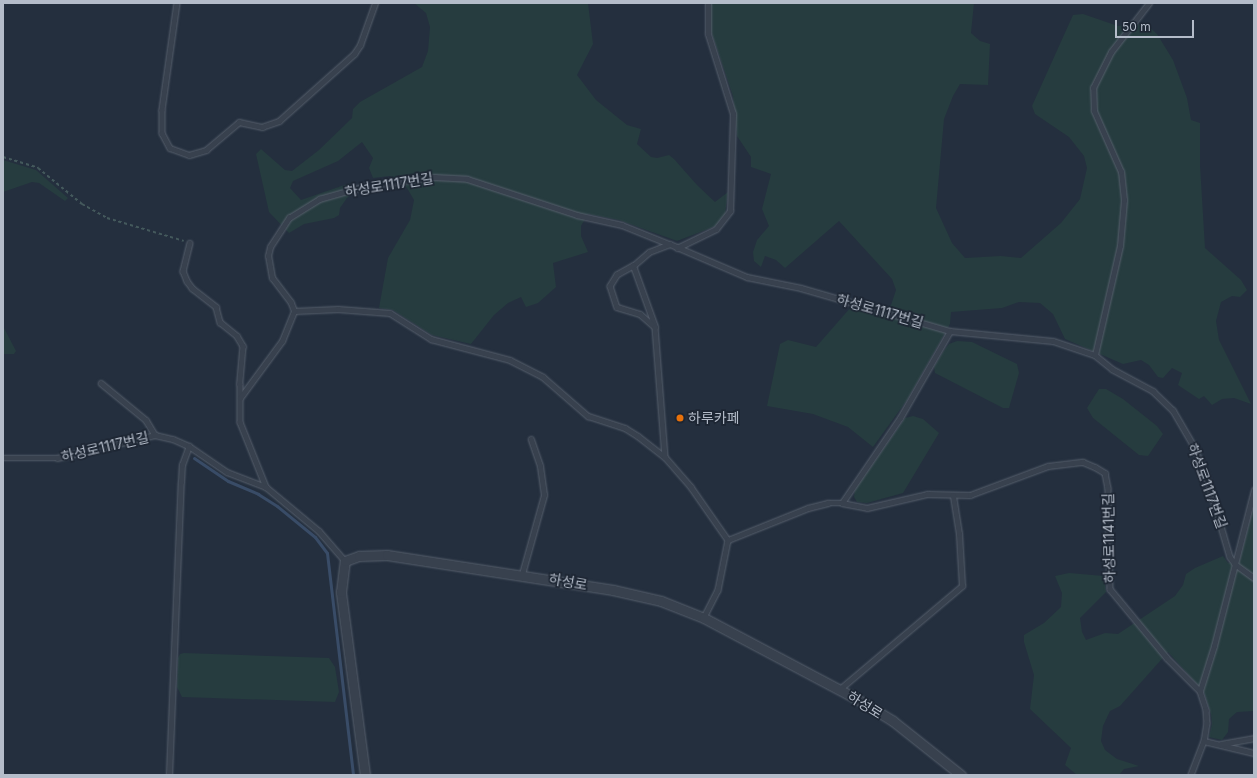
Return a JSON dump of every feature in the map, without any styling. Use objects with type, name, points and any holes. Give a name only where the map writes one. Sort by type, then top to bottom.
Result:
[{"type":"street","name":"하성로","points":[[345,561],[359,556],[387,555],[522,574],[640,595],[704,618],[840,689],[893,721],[961,775]]},
{"type":"street","points":[[345,561],[341,592],[342,612],[365,775]]},
{"type":"lane","points":[[177,3],[162,110],[162,133],[170,148],[189,155],[206,150],[239,122],[262,127],[279,121],[354,54],[360,45],[375,3]]},
{"type":"lane","points":[[677,248],[716,229],[730,211],[733,114],[708,34],[708,3]]},
{"type":"lane","points":[[1095,355],[1120,246],[1124,200],[1121,172],[1094,111],[1093,88],[1111,52],[1149,3]]},
{"type":"lane","name":"하성로1117번길","points":[[294,311],[270,268],[270,247],[277,233],[289,218],[304,206],[320,199],[365,186],[434,177],[467,179],[569,212],[622,225],[747,277],[801,288],[950,330],[1053,341],[1095,355],[1112,369],[1153,391],[1173,410],[1193,444],[1206,474],[1230,557],[1235,564],[1254,578]]},
{"type":"lane","name":"하성로1117번길","points":[[190,243],[184,262],[184,271],[187,281],[192,288],[216,308],[220,322],[237,336],[243,346],[240,422],[266,487]]},
{"type":"lane","points":[[655,326],[640,314],[617,308],[610,286],[613,279],[633,266],[649,252],[670,244]]},
{"type":"lane","points":[[633,266],[655,326],[665,457]]},
{"type":"lane","points":[[240,398],[282,341],[294,311],[349,309],[390,313],[431,338],[510,360],[543,377],[588,416],[625,428],[665,457],[710,511],[728,540],[718,590],[704,618]]},
{"type":"lane","points":[[842,503],[900,418],[950,330]]},
{"type":"lane","points":[[101,383],[146,420],[155,435]]},
{"type":"lane","name":"하성로1117번길","points":[[3,458],[57,458],[155,435],[189,446],[227,472],[266,487],[318,531],[345,561]]},
{"type":"lane","points":[[522,574],[544,495],[540,466],[531,440]]},
{"type":"lane","points":[[169,775],[182,465],[189,446]]},
{"type":"lane","name":"하성로1141번길","points":[[728,540],[808,508],[842,503],[867,508],[927,494],[953,495],[979,493],[1028,472],[1067,462],[1083,462],[1105,473],[1108,488],[1110,589],[1167,658],[1200,691]]},
{"type":"lane","name":"하성로1117번길","points":[[1235,564],[1254,490]]},
{"type":"lane","points":[[840,689],[962,586],[959,534],[953,495]]},
{"type":"lane","points":[[1191,775],[1204,741],[1207,723],[1200,691],[1235,564]]},
{"type":"lane","points":[[1220,745],[1254,738]]},
{"type":"lane","points":[[1204,741],[1254,753]]},
{"type":"path","points":[[3,157],[38,168],[82,204],[107,218],[190,243]]},
{"type":"green space","points":[[414,3],[588,3],[593,44],[577,75],[596,100],[627,125],[641,129],[637,144],[651,157],[657,158],[669,155],[715,202],[728,192],[725,214],[716,226],[677,241],[619,220],[588,214],[581,226],[581,236],[588,252],[553,263],[556,287],[538,303],[526,307],[521,297],[508,303],[494,315],[471,344],[432,335],[393,310],[379,308],[388,258],[410,220],[414,200],[407,188],[390,176],[373,178],[369,168],[373,158],[362,142],[338,161],[293,181],[290,188],[301,200],[350,183],[354,192],[347,198],[340,208],[339,215],[334,218],[304,224],[289,233],[269,212],[256,154],[261,149],[285,170],[292,171],[319,150],[352,118],[353,109],[360,102],[422,67],[428,51],[430,27],[426,13]]},
{"type":"green space","points":[[711,3],[974,3],[971,33],[980,41],[990,44],[988,85],[960,84],[953,96],[944,119],[936,208],[952,243],[965,258],[1001,256],[1021,258],[1061,223],[1080,199],[1087,168],[1084,156],[1069,137],[1035,114],[1032,106],[1073,15],[1083,14],[1118,26],[1146,24],[1157,34],[1173,60],[1187,98],[1191,120],[1200,123],[1200,165],[1205,248],[1241,280],[1247,290],[1240,297],[1232,296],[1221,302],[1216,321],[1219,340],[1251,404],[1234,398],[1222,399],[1212,405],[1204,396],[1199,399],[1178,385],[1182,373],[1172,368],[1163,378],[1158,377],[1149,365],[1141,360],[1123,364],[1065,339],[1053,314],[1040,303],[1019,302],[1002,308],[951,312],[950,324],[907,400],[873,447],[848,427],[813,414],[767,406],[780,344],[788,340],[816,347],[851,307],[878,313],[891,305],[896,290],[892,279],[839,221],[785,268],[776,260],[765,256],[761,267],[754,261],[753,252],[757,240],[769,226],[762,209],[771,174],[751,167],[751,157],[737,136],[733,96],[711,31]]},
{"type":"green space","points":[[3,160],[36,170],[68,198],[65,201],[39,183],[32,182],[3,192]]},
{"type":"green space","points":[[3,326],[16,351],[14,354],[3,354]]},
{"type":"green space","points":[[957,341],[972,342],[1017,364],[1019,373],[1009,408],[1003,408],[935,373],[934,367],[943,352],[949,344]]},
{"type":"green space","points":[[1099,389],[1106,389],[1123,399],[1157,426],[1163,434],[1148,456],[1139,455],[1093,418],[1087,408]]},
{"type":"green space","points":[[913,416],[923,419],[939,433],[903,493],[867,503],[857,502],[854,497],[855,490],[905,418]]},
{"type":"green space","points":[[1254,506],[1254,711],[1237,712],[1229,719],[1228,732],[1222,740],[1209,737],[1212,724],[1211,714],[1204,692],[1168,652],[1120,706],[1110,711],[1103,726],[1101,741],[1105,750],[1117,759],[1139,766],[1124,769],[1119,775],[1077,775],[1065,765],[1071,748],[1030,709],[1034,675],[1024,642],[1024,635],[1044,623],[1061,607],[1062,593],[1055,576],[1069,573],[1104,576],[1106,592],[1080,618],[1082,632],[1086,640],[1105,633],[1118,634],[1175,596],[1183,585],[1186,574],[1195,568],[1223,556],[1228,563],[1240,559]]},
{"type":"green space","points":[[180,654],[329,658],[335,667],[339,692],[335,702],[182,697],[177,687],[178,658]]},
{"type":"waterway","points":[[194,458],[228,481],[258,494],[277,506],[315,537],[327,553],[353,775]]},
{"type":"place","name":"하루카페","points":[[680,418]]}]
